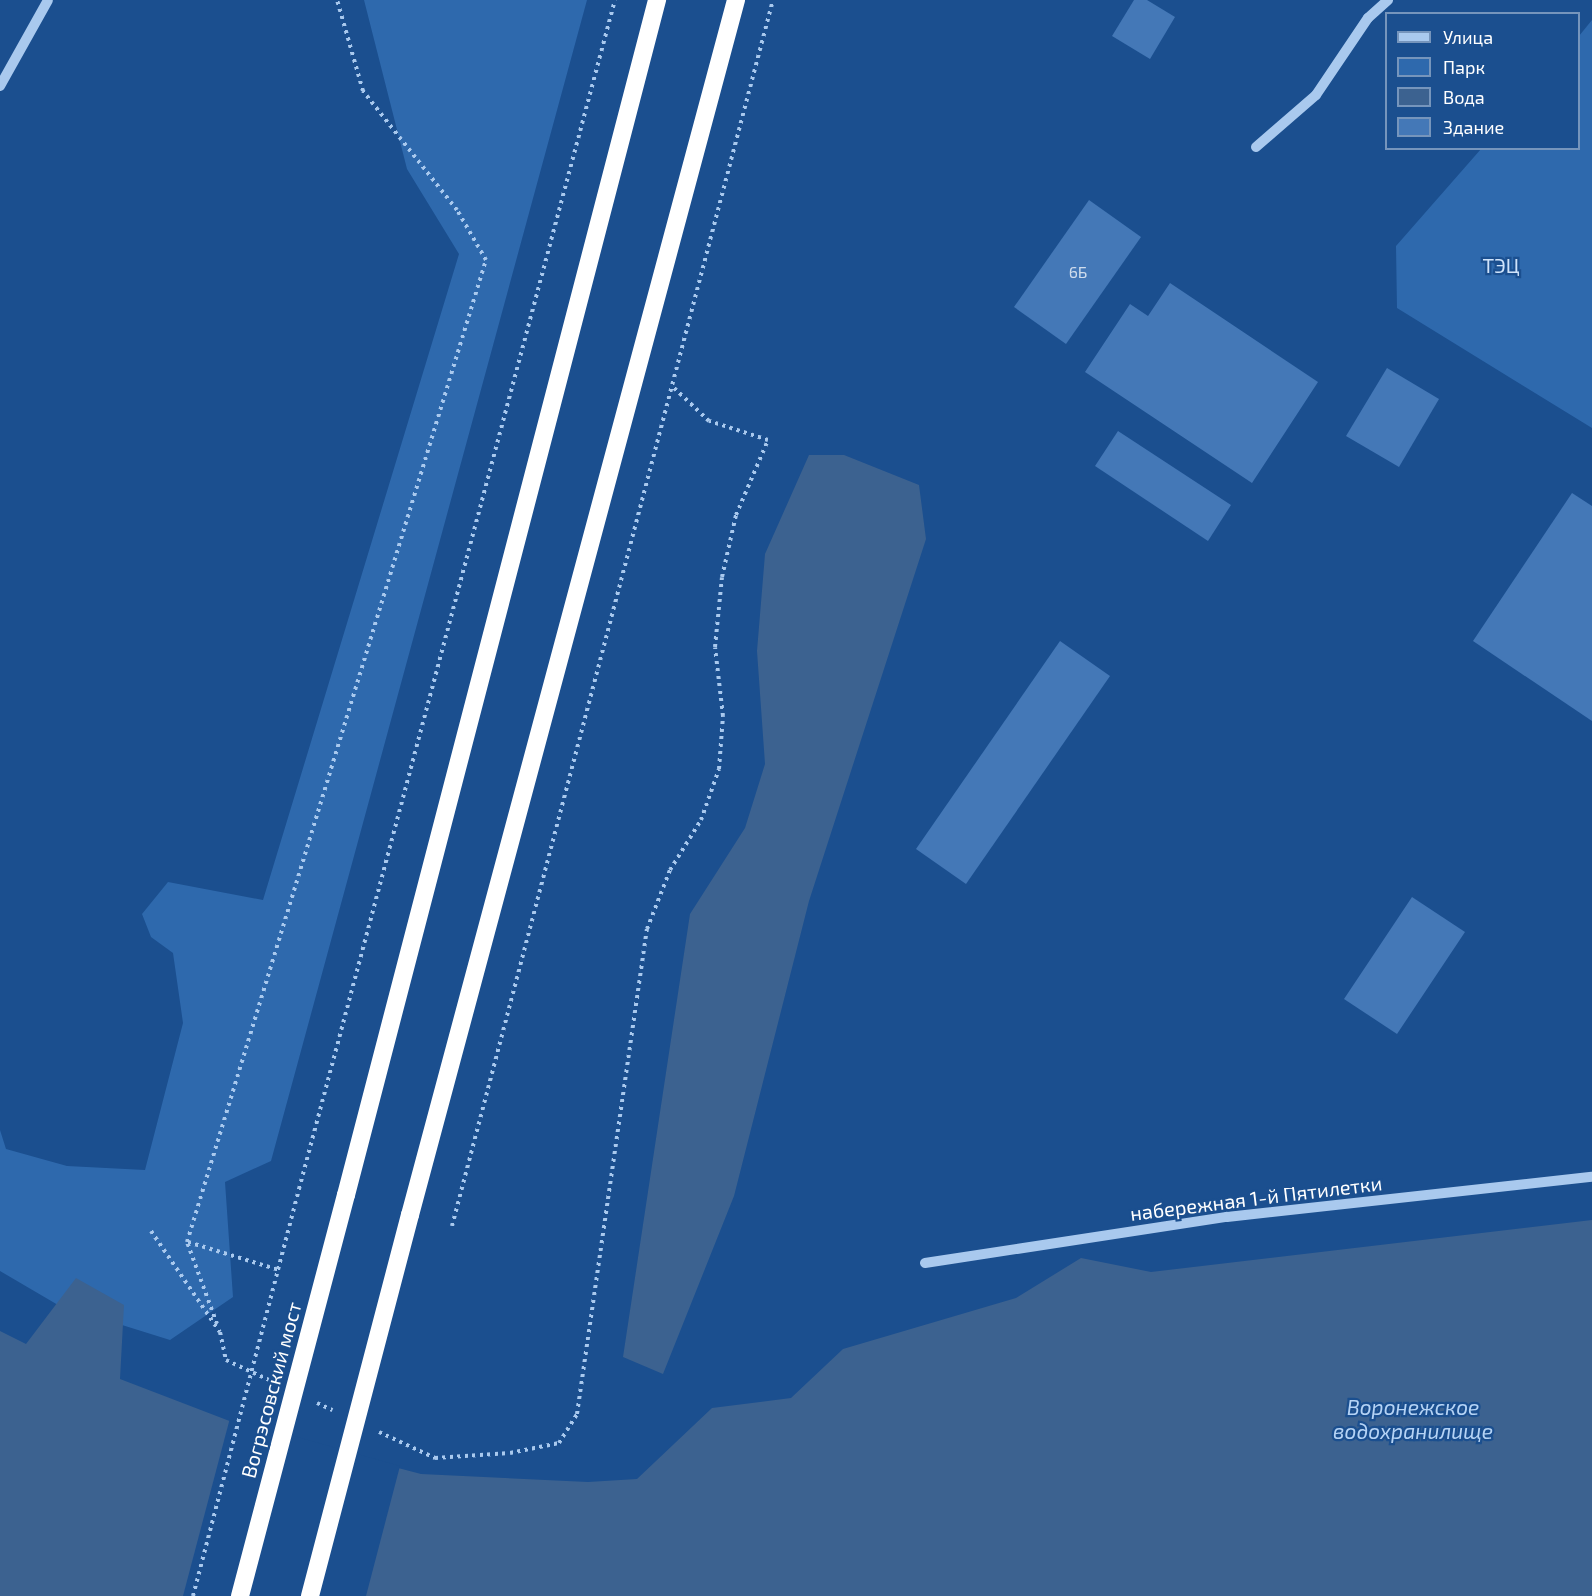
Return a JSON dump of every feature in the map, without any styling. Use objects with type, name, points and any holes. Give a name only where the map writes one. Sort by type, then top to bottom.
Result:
[{"type":"highway","name":"Вогрэсовский мост","points":[[240,1596],[657,0]]},
{"type":"highway","points":[[310,1596],[736,0]]},
{"type":"lane","points":[[0,86],[48,0]]},
{"type":"lane","points":[[1256,147],[1316,95],[1368,18],[1388,0]]},
{"type":"lane","name":"набережная 1-й Пятилетки","points":[[925,1263],[1227,1217],[1592,1177]]},
{"type":"path","points":[[278,1384],[226,1360],[220,1332],[187,1242],[486,261],[457,210],[363,91],[337,0]]},
{"type":"path","points":[[193,1596],[299,1188],[615,0]]},
{"type":"path","points":[[452,1226],[773,0]]},
{"type":"path","points":[[372,1429],[435,1458],[559,1443],[577,1414],[646,928],[670,870],[701,820],[719,769],[723,716],[715,647],[722,577],[736,515],[768,440],[709,421],[672,386]]},
{"type":"path","points":[[151,1231],[220,1332]]},
{"type":"path","points":[[187,1242],[279,1270]]},
{"type":"path","points":[[310,1399],[341,1414]]},
{"type":"green space","points":[[364,0],[587,0],[271,1161],[225,1182],[233,1297],[170,1340],[58,1305],[0,1271],[0,1130],[6,1149],[67,1166],[145,1170],[183,1023],[173,953],[151,937],[142,914],[168,882],[263,900],[459,254],[407,169]]},
{"type":"green space","name":"ТЭЦ","points":[[1592,20],[1592,428],[1397,308],[1396,246],[1480,150],[1580,150],[1580,35]]},
{"type":"water","points":[[809,455],[844,455],[919,485],[926,539],[809,901],[734,1196],[663,1374],[623,1357],[690,914],[745,828],[765,764],[757,651],[765,554]]},
{"type":"water","name":"Воронежское водохранилище","points":[[1592,1220],[1592,1596],[0,1596],[0,1331],[26,1344],[76,1278],[124,1305],[120,1379],[253,1430],[421,1474],[588,1482],[637,1479],[712,1408],[791,1398],[843,1349],[1016,1298],[1081,1258],[1151,1272]]},
{"type":"pier","points":[[230,1418],[400,1466],[366,1596],[183,1596]]},
{"type":"building","points":[[1134,0],[1147,0],[1175,17],[1150,59],[1112,36]]},
{"type":"building","points":[[1089,200],[1141,237],[1066,344],[1014,307]]},
{"type":"building","points":[[1170,283],[1318,382],[1252,483],[1085,372],[1130,304],[1148,316]]},
{"type":"building","points":[[1387,368],[1439,399],[1399,467],[1346,436]]},
{"type":"building","points":[[1118,431],[1231,505],[1208,541],[1095,466]]},
{"type":"building","points":[[1572,493],[1592,506],[1592,721],[1473,641]]},
{"type":"building","points":[[1060,641],[1110,676],[966,884],[916,849]]},
{"type":"building","points":[[1412,897],[1465,932],[1397,1034],[1344,999]]}]
